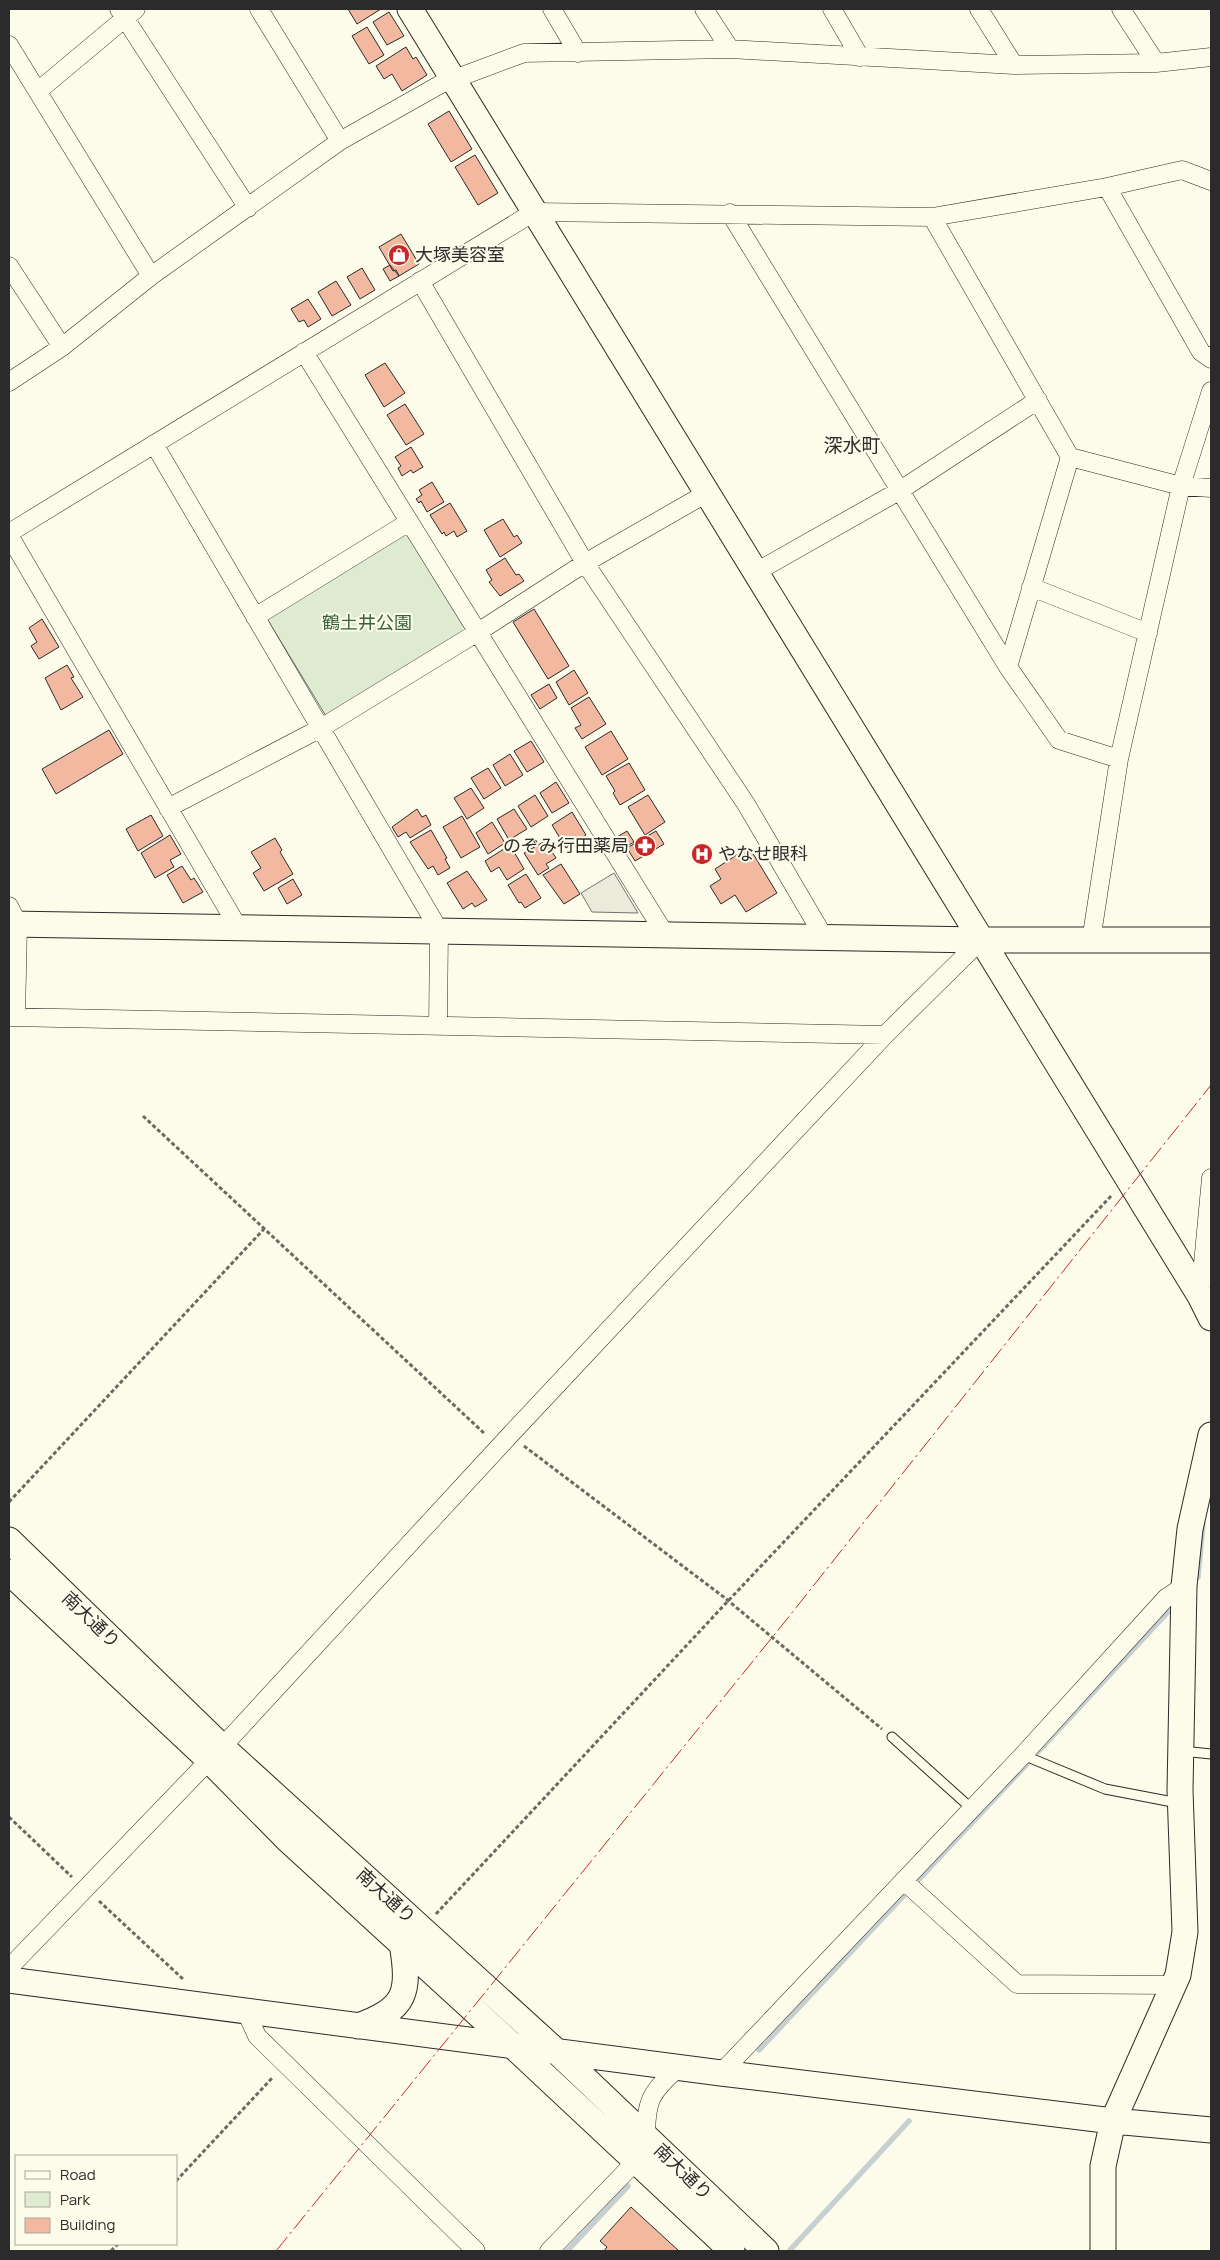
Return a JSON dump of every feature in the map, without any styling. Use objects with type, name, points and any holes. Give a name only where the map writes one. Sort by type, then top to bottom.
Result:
[{"type":"street","points":[[259,9],[340,140]]},
{"type":"street","points":[[410,9],[1128,1178],[1200,1296],[1211,1318]]},
{"type":"street","points":[[552,9],[578,53]]},
{"type":"street","points":[[704,9],[730,49]]},
{"type":"street","points":[[832,9],[860,57]]},
{"type":"street","points":[[979,9],[1014,65]]},
{"type":"street","points":[[1121,9],[1156,63]]},
{"type":"street","points":[[38,91],[126,12],[248,208]]},
{"type":"street","points":[[9,45],[151,276]]},
{"type":"street","points":[[9,382],[62,347],[151,276],[340,140],[452,79],[524,53],[730,49],[1014,65],[1156,63],[1211,57]]},
{"type":"street","points":[[238,927],[9,534],[534,212],[932,217],[1107,187],[1182,170],[1211,181]]},
{"type":"street","points":[[1107,187],[1201,352],[1211,359]]},
{"type":"street","points":[[730,213],[898,491],[1008,666],[1059,740],[1120,759]]},
{"type":"street","points":[[932,217],[1070,457],[1181,486],[1211,488]]},
{"type":"street","points":[[9,266],[62,347]]},
{"type":"street","points":[[420,281],[585,563],[746,804],[824,937]]},
{"type":"street","points":[[304,352],[665,934]]},
{"type":"street","points":[[1090,941],[1120,759],[1181,486],[1211,391]]},
{"type":"street","points":[[756,572],[898,491],[1038,400]]},
{"type":"street","points":[[154,444],[439,930],[438,1026]]},
{"type":"street","points":[[1008,666],[1070,457]]},
{"type":"street","points":[[168,808],[320,728],[478,632],[585,563],[707,493]]},
{"type":"street","points":[[255,617],[410,522]]},
{"type":"street","points":[[1031,586],[1148,632]]},
{"type":"street","points":[[884,1035],[12,1017],[12,918],[238,927],[981,940],[1211,940]]},
{"type":"street","points":[[9,1968],[216,1753],[504,1441],[884,1035],[981,940]]},
{"type":"street","points":[[1200,1296],[1211,1178]]},
{"type":"street","points":[[1103,2251],[1103,2166],[1113,2120],[1178,1975],[1185,1932],[1180,1803],[1184,1586],[1190,1529],[1211,1435]]},
{"type":"street","name":"南大通り","points":[[9,1540],[216,1753],[287,1839],[514,2046],[732,2251]]},
{"type":"street","name":"南大通り","points":[[9,1572],[216,1753],[422,1929],[556,2051],[766,2251]]},
{"type":"street","points":[[721,2073],[1023,1756],[1166,1598],[1184,1586]]},
{"type":"street","points":[[904,1881],[1016,1984],[1174,1985]]},
{"type":"street","points":[[358,2026],[381,2018],[396,2006],[405,1987],[406,1969],[402,1944]]},
{"type":"street","points":[[9,1980],[721,2073],[1211,2130]]},
{"type":"street","points":[[246,2012],[257,2036],[476,2251]]},
{"type":"street","points":[[646,2138],[648,2102],[662,2083],[679,2067]]},
{"type":"street","points":[[550,2251],[636,2160]]},
{"type":"lane","points":[[892,1737],[972,1809]]},
{"type":"lane","points":[[1181,1750],[1211,1754]]},
{"type":"lane","points":[[1023,1756],[1105,1789],[1180,1803]]},
{"type":"path","points":[[143,1116],[264,1229],[504,1441],[728,1601],[892,1737]]},
{"type":"path","points":[[422,1929],[728,1601],[1128,1178]]},
{"type":"path","points":[[9,1502],[264,1229]]},
{"type":"path","points":[[9,1817],[190,1986],[192,2005]]},
{"type":"path","points":[[178,2179],[286,2064]]},
{"type":"green space","name":"鶴土井公園","points":[[408,531],[467,629],[326,716],[266,617]]},
{"type":"shaded area","points":[[614,873],[638,913],[592,912],[581,893]]},
{"type":"building","points":[[348,9],[381,9],[357,24]]},
{"type":"building","points":[[389,12],[404,36],[387,45],[373,22]]},
{"type":"building","points":[[367,27],[384,55],[369,64],[352,36]]},
{"type":"building","points":[[406,47],[413,59],[416,57],[427,75],[402,91],[392,74],[384,79],[376,66]]},
{"type":"building","points":[[449,111],[472,149],[451,162],[428,124]]},
{"type":"building","points":[[475,155],[498,193],[478,205],[455,167]]},
{"type":"building","points":[[401,234],[419,264],[399,276],[396,270],[393,271],[379,247]]},
{"type":"building","points":[[390,265],[399,276],[390,281],[383,269]]},
{"type":"building","points":[[362,268],[375,290],[360,299],[347,277]]},
{"type":"building","points":[[336,281],[351,305],[332,316],[318,292]]},
{"type":"building","points":[[308,299],[321,319],[308,327],[304,320],[299,322],[291,309]]},
{"type":"building","points":[[385,363],[405,393],[384,407],[365,375]]},
{"type":"building","points":[[405,404],[424,434],[406,445],[387,415]]},
{"type":"building","points":[[411,447],[423,467],[413,473],[411,470],[402,476],[398,468],[401,466],[395,457]]},
{"type":"building","points":[[432,482],[444,502],[427,512],[421,501],[419,503],[416,499],[422,495],[419,490]]},
{"type":"building","points":[[450,503],[467,531],[457,537],[454,531],[446,536],[444,532],[442,534],[430,515]]},
{"type":"building","points":[[503,519],[514,537],[517,535],[522,543],[500,557],[484,530]]},
{"type":"building","points":[[505,558],[516,575],[519,574],[524,581],[500,596],[489,582],[492,580],[486,570]]},
{"type":"building","points":[[534,609],[569,666],[548,679],[513,622]]},
{"type":"building","points":[[42,619],[59,647],[39,659],[31,646],[37,642],[29,628]]},
{"type":"building","points":[[67,665],[74,677],[71,678],[83,697],[61,710],[45,678]]},
{"type":"building","points":[[574,670],[588,693],[569,705],[556,682]]},
{"type":"building","points":[[549,684],[557,698],[540,709],[531,695]]},
{"type":"building","points":[[589,697],[606,724],[582,739],[575,728],[581,725],[571,708]]},
{"type":"building","points":[[109,730],[123,754],[56,794],[42,769]]},
{"type":"building","points":[[611,731],[628,759],[602,775],[585,747]]},
{"type":"building","points":[[531,741],[544,762],[527,772],[514,751]]},
{"type":"building","points":[[510,754],[523,775],[505,786],[493,765]]},
{"type":"building","points":[[629,763],[645,790],[620,805],[613,793],[615,791],[606,776]]},
{"type":"building","points":[[488,768],[501,788],[484,799],[471,778]]},
{"type":"building","points":[[556,782],[569,803],[552,813],[540,793]]},
{"type":"building","points":[[471,788],[484,808],[467,819],[454,798]]},
{"type":"building","points":[[535,795],[548,816],[531,827],[518,806]]},
{"type":"building","points":[[648,795],[665,822],[645,835],[628,807]]},
{"type":"building","points":[[417,809],[422,817],[426,815],[431,825],[410,838],[406,832],[398,837],[392,827]]},
{"type":"building","points":[[514,809],[527,829],[509,840],[497,819]]},
{"type":"building","points":[[572,812],[586,835],[566,848],[552,825]]},
{"type":"building","points":[[151,815],[163,836],[138,851],[126,829]]},
{"type":"building","points":[[462,816],[480,847],[461,858],[443,827]]},
{"type":"building","points":[[492,822],[505,843],[488,854],[476,833]]},
{"type":"building","points":[[431,830],[447,858],[445,859],[450,868],[438,875],[433,866],[428,869],[410,842]]},
{"type":"building","points":[[627,831],[634,842],[624,848],[617,837]]},
{"type":"building","name":"のぞみ行田薬局","points":[[656,831],[664,844],[635,861],[627,848]]},
{"type":"building","points":[[170,835],[181,854],[170,860],[174,867],[155,878],[141,853]]},
{"type":"building","points":[[275,838],[282,850],[280,852],[293,874],[264,891],[253,873],[261,868],[251,852]]},
{"type":"building","points":[[545,841],[556,858],[546,864],[549,868],[538,875],[524,853]]},
{"type":"building","points":[[510,845],[524,869],[507,880],[499,867],[491,872],[485,861]]},
{"type":"building","points":[[749,847],[777,893],[746,912],[735,895],[721,904],[710,886],[721,879],[715,869]]},
{"type":"building","points":[[561,864],[580,894],[564,904],[543,875]]},
{"type":"building","points":[[182,866],[191,880],[194,878],[203,892],[183,903],[167,875]]},
{"type":"building","points":[[467,871],[487,900],[475,907],[472,903],[463,909],[447,883]]},
{"type":"building","points":[[526,874],[541,898],[525,908],[521,902],[519,903],[508,885]]},
{"type":"building","points":[[293,879],[302,895],[287,904],[278,888]]},
{"type":"building","points":[[631,2207],[679,2251],[604,2251],[607,2247],[600,2241]]},
{"type":"waterway","points":[[1198,1577],[1203,1524]]},
{"type":"waterway","points":[[1038,1752],[1168,1612]]},
{"type":"waterway","points":[[759,2050],[1027,1764]]},
{"type":"waterway","points":[[790,2250],[909,2121]]},
{"type":"waterway","points":[[567,2251],[628,2186]]},
{"type":"power","points":[[276,2251],[787,1619],[1211,1085]]},
{"type":"place","name":"大塚美容室","points":[[399,255]]},
{"type":"place","name":"のぞみ行田薬局","points":[[645,846]]},
{"type":"place","name":"やなせ眼科","points":[[702,854]]},
{"type":"district","name":"深水町","points":[[852,445]]}]
